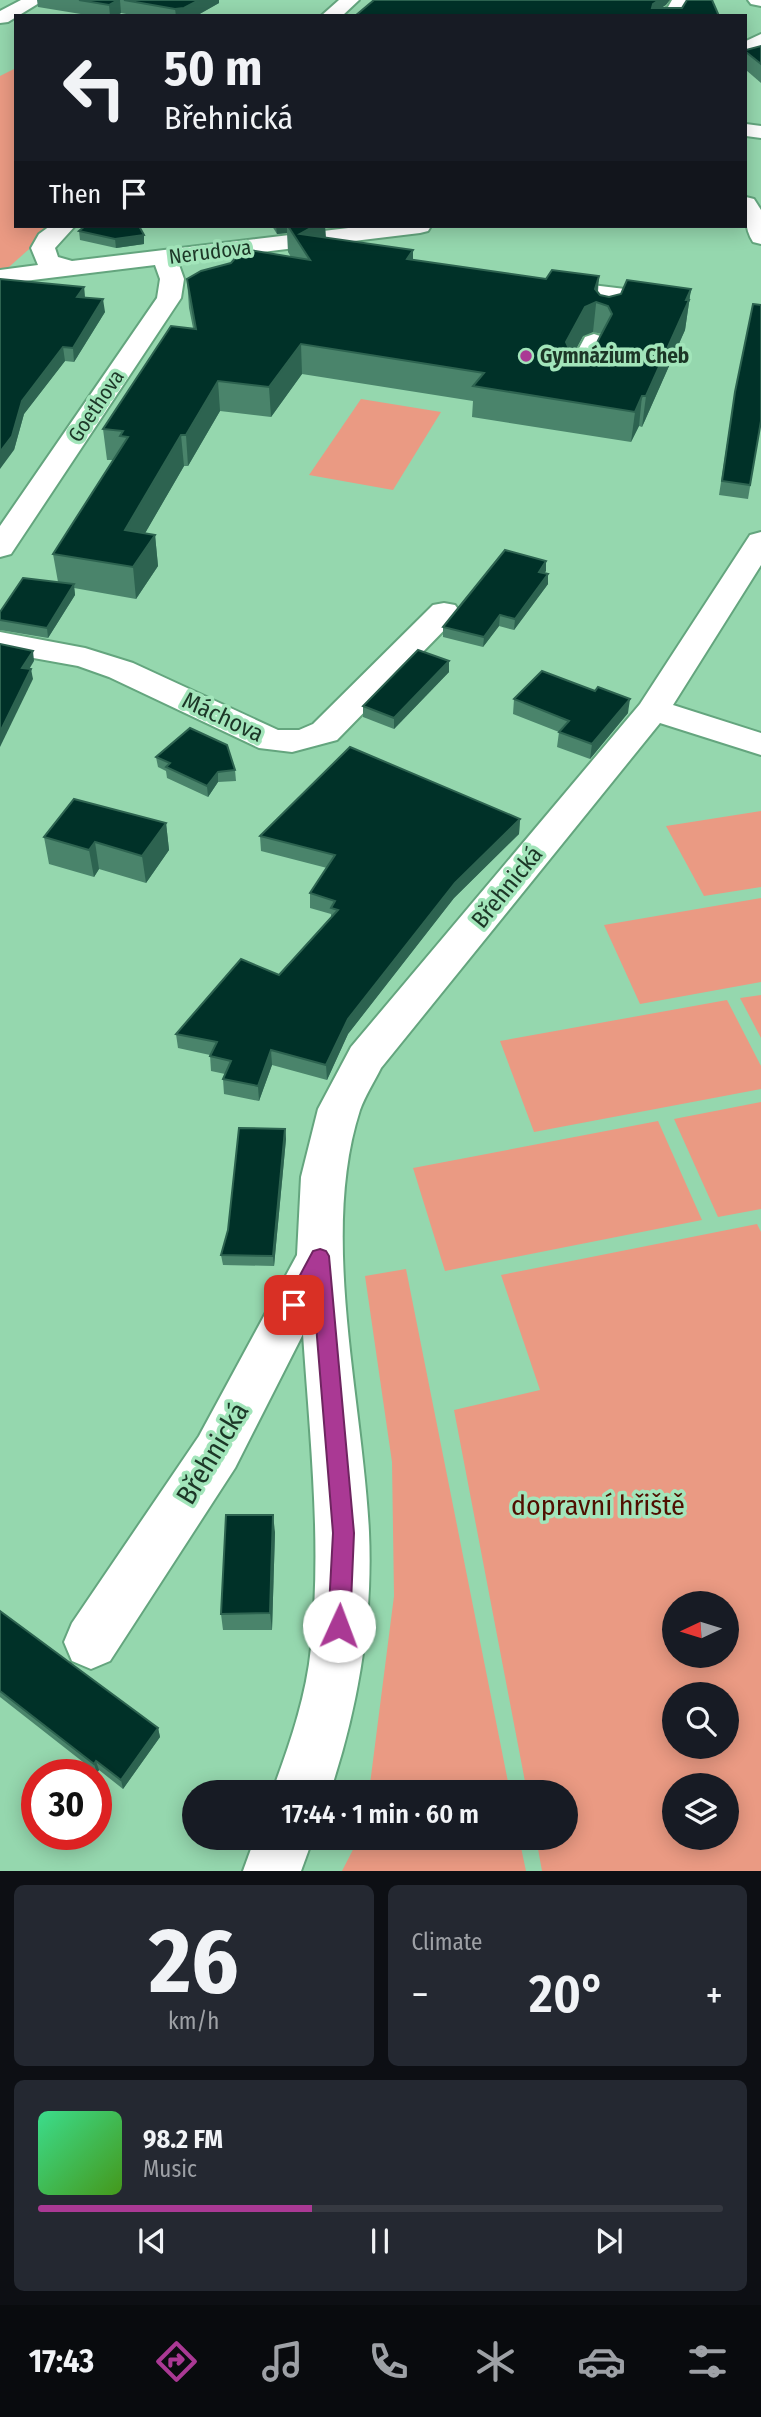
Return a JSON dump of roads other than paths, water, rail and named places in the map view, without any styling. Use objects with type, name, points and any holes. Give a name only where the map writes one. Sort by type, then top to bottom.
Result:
[{"type":"street","points":[[0,18],[35,0]]},
{"type":"street","points":[[332,14],[350,0]]},
{"type":"street","points":[[667,14],[675,11],[681,0]]},
{"type":"street","points":[[747,206],[756,220],[761,237]]},
{"type":"street","points":[[61,228],[47,239],[43,248],[48,262],[71,268]]},
{"type":"street","name":"Nerudova","points":[[0,277],[404,228]]},
{"type":"street","name":"Goethova","points":[[0,548],[169,298],[172,279],[165,258]]},
{"type":"street","points":[[567,289],[616,294],[607,317]]},
{"type":"street","points":[[579,373],[594,342]]},
{"type":"street","name":"Břehnická","points":[[305,1780],[321,1735],[338,1650],[343,1533],[320,1256],[323,1177],[339,1109],[366,1058],[653,710],[761,541]]},
{"type":"street","name":"Máchova","points":[[0,642],[85,658],[121,670],[271,740],[289,743],[310,740],[325,732],[444,612]]},
{"type":"street","points":[[653,710],[761,744]]},
{"type":"street","name":"Břehnická","points":[[91,1642],[217,1452],[320,1256]]},
{"type":"street","points":[[272,1871],[280,1850]]},
{"type":"place","name":"Gymnázium Cheb","points":[[526,356]]},
{"type":"park label","name":"dopravní hřiště","points":[[598,1505]]}]
